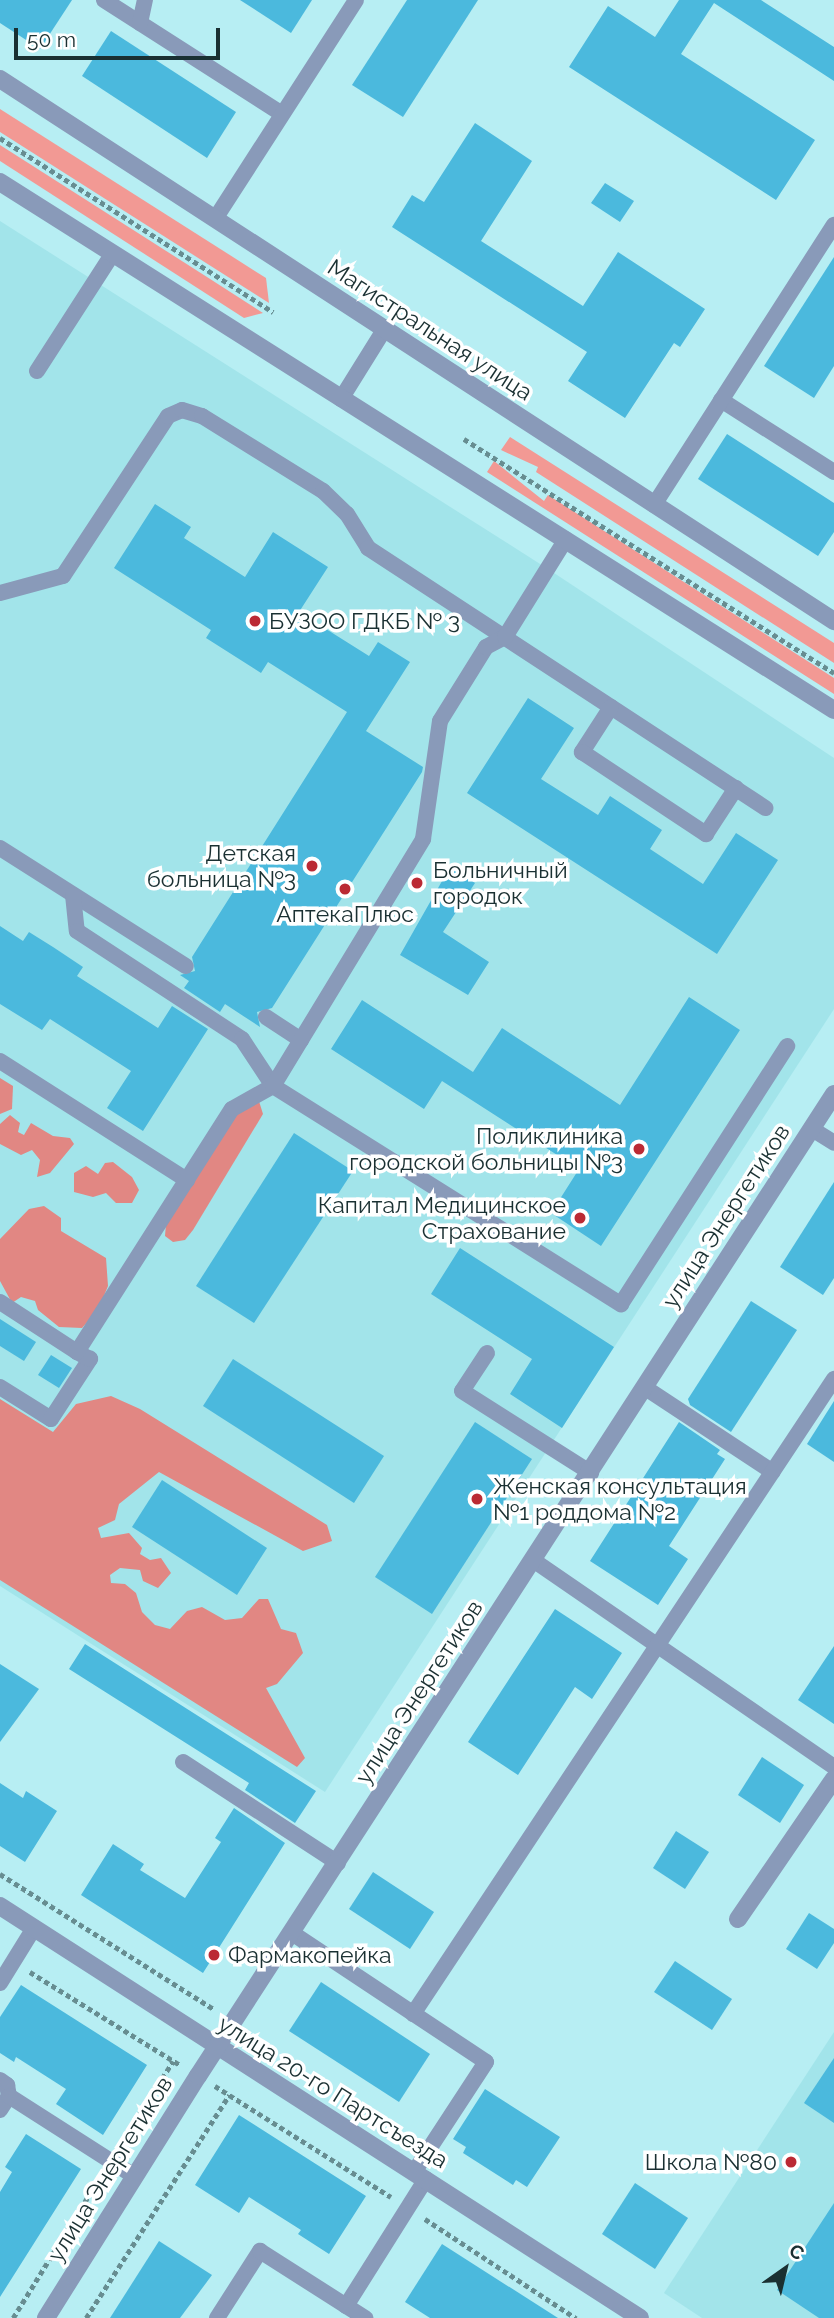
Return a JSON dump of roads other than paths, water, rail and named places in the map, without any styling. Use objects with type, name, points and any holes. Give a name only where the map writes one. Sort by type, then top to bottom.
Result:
[{"type":"street","name":"Магистральная улица","points":[[0,79],[834,621]]},
{"type":"street","points":[[0,182],[834,710]]},
{"type":"street","name":"улица Энергетиков","points":[[46,2318],[216,2047],[338,1863],[834,1094]]},
{"type":"street","points":[[738,1919],[834,1779]]},
{"type":"street","name":"улица 20-го Партсъезда","points":[[0,1906],[640,2318]]},
{"type":"lane","points":[[104,0],[282,114]]},
{"type":"lane","points":[[140,23],[145,0]]},
{"type":"lane","points":[[215,219],[356,0]]},
{"type":"lane","points":[[654,505],[834,225]]},
{"type":"lane","points":[[37,371],[113,253]]},
{"type":"lane","points":[[341,399],[384,330]]},
{"type":"lane","points":[[721,400],[834,472]]},
{"type":"lane","points":[[0,593],[64,576],[168,416],[182,410],[202,416],[323,491],[347,514],[368,548],[766,808]]},
{"type":"lane","points":[[77,1352],[232,1109],[273,1086],[423,839],[440,721],[486,647],[505,637],[566,539]]},
{"type":"lane","points":[[611,707],[582,752],[706,834],[736,788]]},
{"type":"lane","points":[[0,848],[186,967]]},
{"type":"lane","points":[[73,895],[77,931],[242,1039],[273,1086],[621,1304],[787,1046]]},
{"type":"lane","points":[[266,1017],[301,1040]]},
{"type":"lane","points":[[0,1061],[187,1180]]},
{"type":"lane","points":[[812,1129],[834,1143]]},
{"type":"lane","points":[[0,1302],[90,1359],[51,1419],[0,1387]]},
{"type":"lane","points":[[487,1353],[462,1391],[591,1472]]},
{"type":"lane","points":[[414,2014],[834,1379]]},
{"type":"lane","points":[[644,1387],[774,1472]]},
{"type":"lane","points":[[533,1560],[834,1767]]},
{"type":"lane","points":[[183,1762],[338,1863]]},
{"type":"lane","points":[[0,1983],[34,1928]]},
{"type":"lane","points":[[292,1933],[486,2062],[420,2176],[408,2208],[346,2306]]},
{"type":"lane","points":[[0,2080],[7,2085],[4,2103],[134,2176]]},
{"type":"lane","points":[[217,2318],[260,2251],[365,2318]]},
{"type":"place","name":"БУЗОО ГДКБ № 3","points":[[255,621]]},
{"type":"place","name":"Детская больница №3","points":[[312,866]]},
{"type":"place","name":"Больничный городок","points":[[417,883]]},
{"type":"place","name":"АптекаПлюс","points":[[345,889]]},
{"type":"place","name":"Поликлиника городской больницы №3","points":[[639,1149]]},
{"type":"place","name":"Капитал Медицинское Страхование","points":[[580,1218]]},
{"type":"place","name":"Женская консультация №1 роддома №2","points":[[477,1499]]},
{"type":"place","name":"Фармакопейка","points":[[214,1955]]},
{"type":"place","name":"Школа №80","points":[[791,2162]]}]
